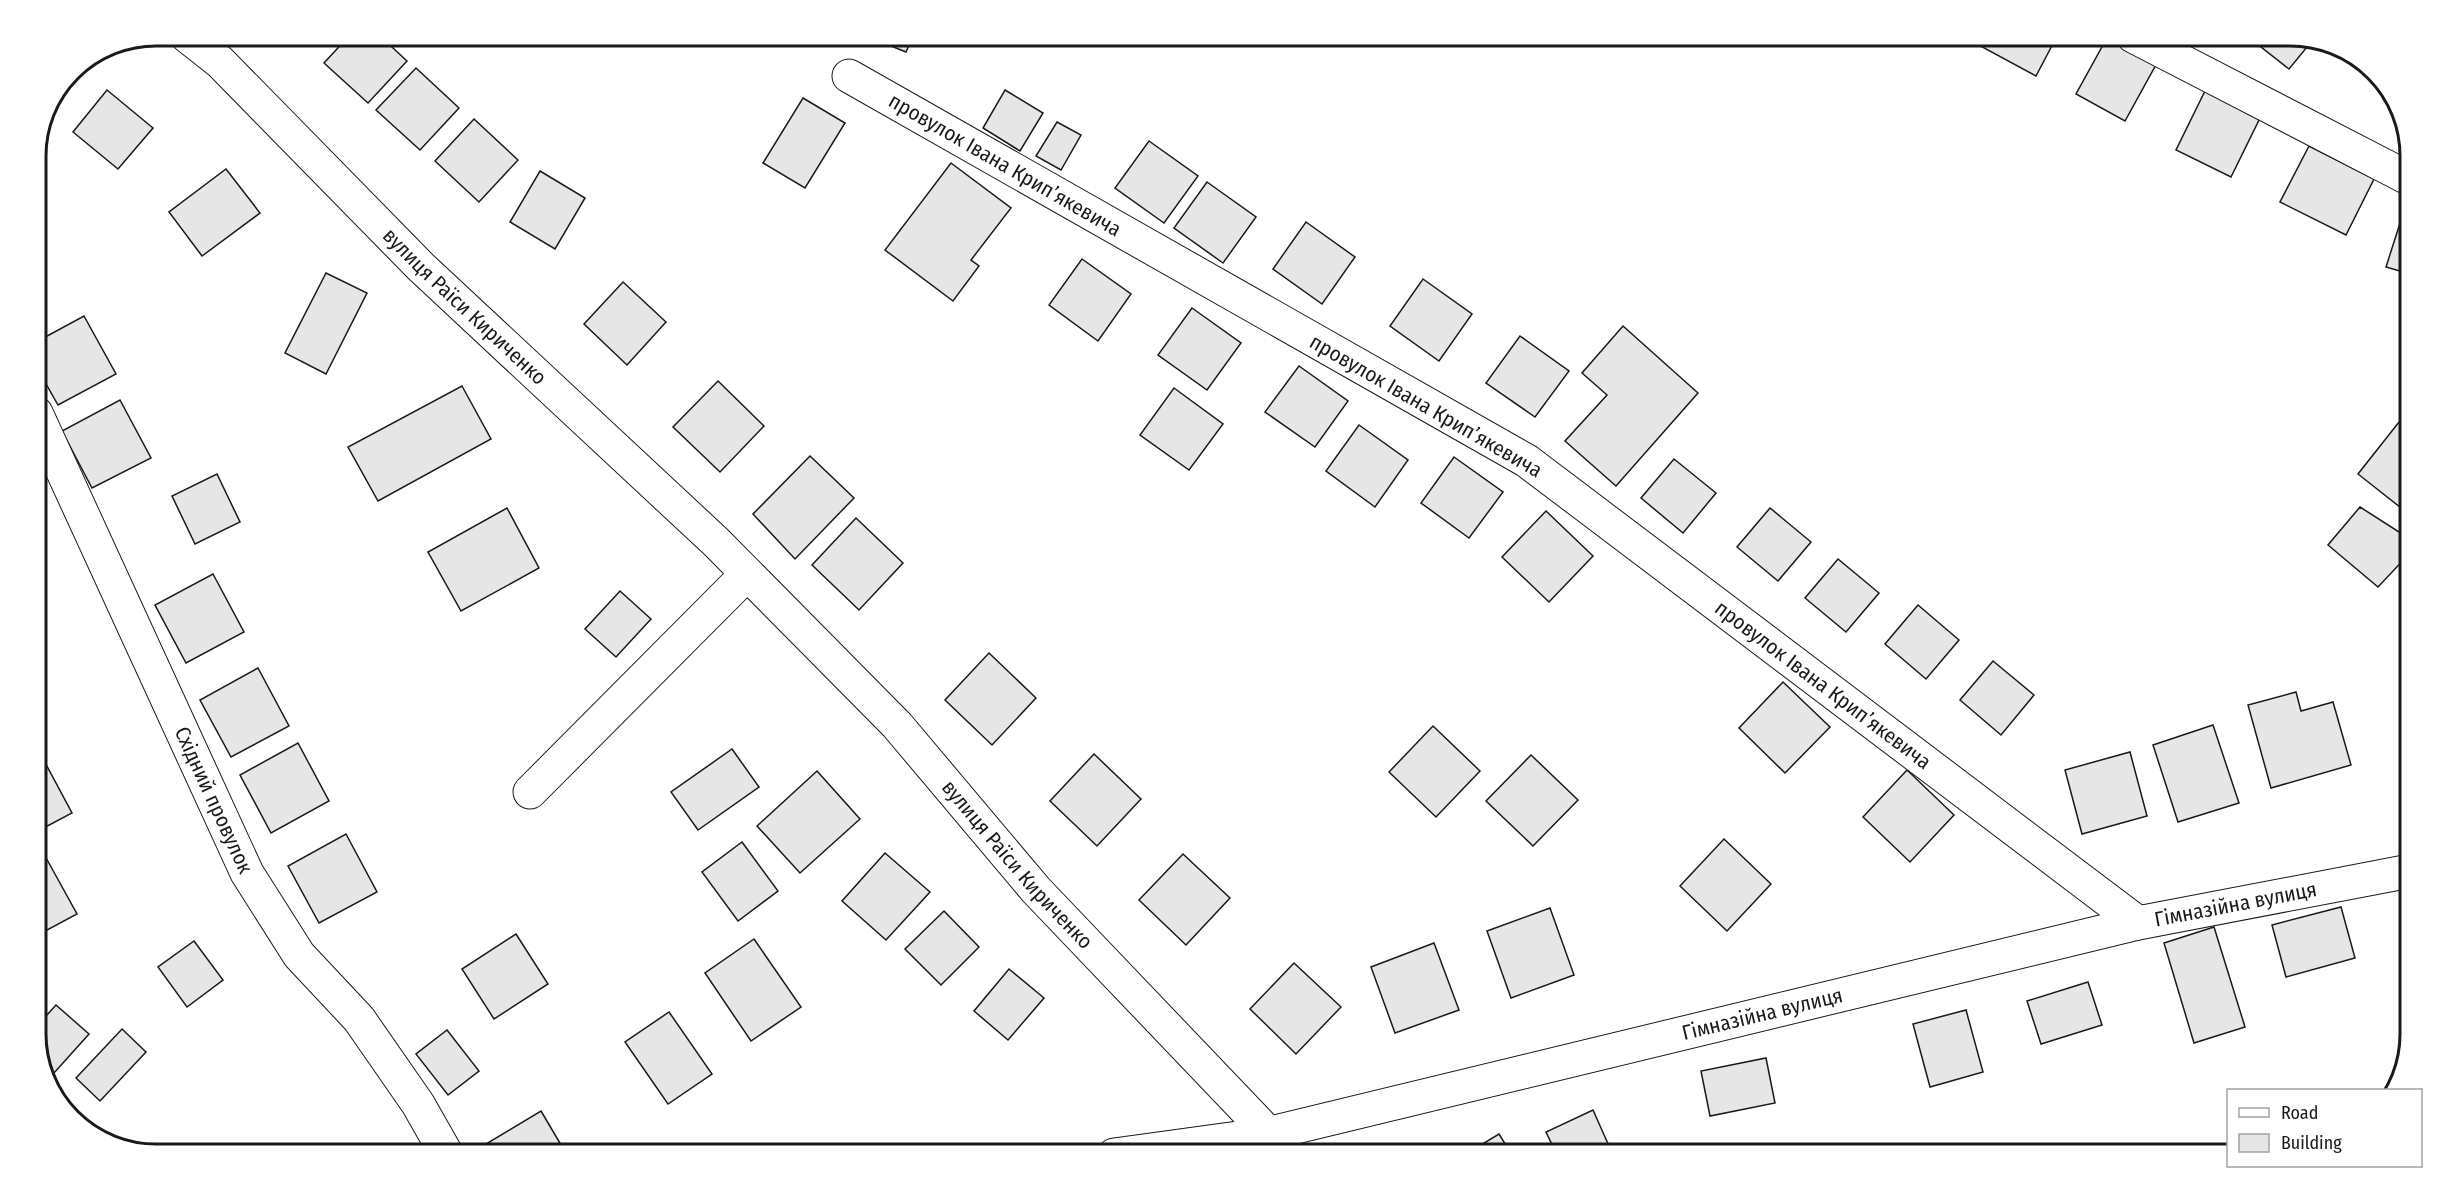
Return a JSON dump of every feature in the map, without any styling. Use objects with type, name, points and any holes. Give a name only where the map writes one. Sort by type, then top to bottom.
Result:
[{"type":"street","name":"вулиця Раїси Кириченко","points":[[200,46],[220,62],[421,267],[716,542],[897,725],[1036,890],[1278,1144]]},
{"type":"street","points":[[2152,46],[2399,173]]},
{"type":"street","name":"провулок Івана Крипʼякевича","points":[[849,76],[1527,461],[2138,923]]},
{"type":"street","name":"Східний провулок","points":[[47,437],[247,873],[299,955],[359,1019],[418,1104],[441,1144]]},
{"type":"street","points":[[530,792],[747,574]]},
{"type":"street","name":"Гімназійна вулиця","points":[[1278,1144],[2138,923],[2400,873]]},
{"type":"building","points":[[340,46],[391,46],[407,61],[368,103],[324,63]]},
{"type":"building","points":[[891,46],[909,46],[906,52]]},
{"type":"building","points":[[1980,46],[2052,46],[2036,76]]},
{"type":"building","points":[[2102,46],[2128,46],[2158,61],[2125,121],[2076,94]]},
{"type":"building","points":[[2260,46],[2307,48],[2289,69]]},
{"type":"building","points":[[416,68],[459,108],[420,150],[376,110]]},
{"type":"building","points":[[107,90],[153,128],[118,169],[73,132]]},
{"type":"building","points":[[1005,90],[1043,113],[1020,151],[983,128]]},
{"type":"building","points":[[2205,91],[2260,118],[2231,177],[2176,150]]},
{"type":"building","points":[[803,98],[845,123],[805,188],[763,163]]},
{"type":"building","points":[[474,119],[518,160],[479,202],[435,161]]},
{"type":"building","points":[[1057,122],[1081,135],[1061,170],[1036,156]]},
{"type":"building","points":[[1149,141],[1198,176],[1164,223],[1115,188]]},
{"type":"building","points":[[2309,146],[2374,179],[2346,235],[2280,202]]},
{"type":"building","points":[[951,163],[1011,208],[971,260],[979,266],[953,301],[885,250]]},
{"type":"building","points":[[226,169],[260,213],[202,256],[169,212]]},
{"type":"building","points":[[540,171],[585,198],[555,249],[510,222]]},
{"type":"building","points":[[1207,182],[1256,217],[1223,263],[1174,228]]},
{"type":"building","points":[[1306,222],[1355,257],[1322,304],[1273,269]]},
{"type":"building","points":[[2399,226],[2399,271],[2386,267]]},
{"type":"building","points":[[1082,259],[1131,294],[1098,341],[1049,305]]},
{"type":"building","points":[[326,273],[367,293],[326,374],[285,353]]},
{"type":"building","points":[[1423,279],[1472,314],[1439,361],[1390,326]]},
{"type":"building","points":[[623,282],[666,322],[627,365],[584,324]]},
{"type":"building","points":[[1192,308],[1241,343],[1207,390],[1158,355]]},
{"type":"building","points":[[84,316],[116,374],[58,405],[47,386],[47,336]]},
{"type":"building","points":[[1623,326],[1698,393],[1616,486],[1565,441],[1607,395],[1582,373]]},
{"type":"building","points":[[1520,336],[1569,371],[1535,417],[1486,383]]},
{"type":"building","points":[[1299,366],[1348,401],[1315,447],[1265,412]]},
{"type":"building","points":[[718,381],[764,426],[720,472],[673,427]]},
{"type":"building","points":[[462,386],[491,439],[378,501],[348,447]]},
{"type":"building","points":[[1174,388],[1223,424],[1189,470],[1140,435]]},
{"type":"building","points":[[120,400],[151,458],[92,488],[62,431]]},
{"type":"building","points":[[2399,422],[2399,507],[2358,474]]},
{"type":"building","points":[[1359,425],[1408,460],[1375,507],[1326,471]]},
{"type":"building","points":[[810,456],[854,498],[795,559],[753,514]]},
{"type":"building","points":[[1454,457],[1503,492],[1469,538],[1421,503]]},
{"type":"building","points":[[1674,459],[1716,493],[1683,533],[1641,498]]},
{"type":"building","points":[[217,474],[240,522],[195,544],[172,496]]},
{"type":"building","points":[[2360,507],[2399,532],[2399,564],[2378,587],[2328,545]]},
{"type":"building","points":[[507,508],[539,568],[461,611],[428,552]]},
{"type":"building","points":[[1770,508],[1811,542],[1778,581],[1737,547]]},
{"type":"building","points":[[1546,511],[1593,556],[1549,602],[1502,557]]},
{"type":"building","points":[[856,518],[903,563],[859,610],[812,565]]},
{"type":"building","points":[[1838,559],[1879,593],[1846,632],[1805,598]]},
{"type":"building","points":[[213,574],[244,632],[186,663],[155,605]]},
{"type":"building","points":[[620,591],[651,619],[616,657],[585,629]]},
{"type":"building","points":[[1918,605],[1959,640],[1926,679],[1885,644]]},
{"type":"building","points":[[989,653],[1036,698],[992,745],[945,700]]},
{"type":"building","points":[[1993,661],[2034,695],[2001,735],[1960,700]]},
{"type":"building","points":[[258,668],[289,726],[231,757],[200,700]]},
{"type":"building","points":[[1783,682],[1830,727],[1785,773],[1739,728]]},
{"type":"building","points":[[2296,692],[2301,711],[2333,702],[2351,765],[2271,788],[2248,705]]},
{"type":"building","points":[[2213,725],[2239,803],[2178,822],[2153,745]]},
{"type":"building","points":[[1433,726],[1480,771],[1436,817],[1389,772]]},
{"type":"building","points":[[298,743],[329,801],[271,833],[240,775]]},
{"type":"building","points":[[732,749],[759,787],[698,830],[671,792]]},
{"type":"building","points":[[2130,752],[2147,816],[2082,834],[2065,770]]},
{"type":"building","points":[[1094,754],[1141,799],[1097,846],[1050,801]]},
{"type":"building","points":[[1531,755],[1578,800],[1533,846],[1486,801]]},
{"type":"building","points":[[47,766],[72,813],[47,826]]},
{"type":"building","points":[[1907,770],[1954,815],[1910,862],[1863,817]]},
{"type":"building","points":[[817,771],[860,819],[800,873],[757,826]]},
{"type":"building","points":[[346,834],[377,892],[319,923],[288,866]]},
{"type":"building","points":[[1724,839],[1771,884],[1727,931],[1680,886]]},
{"type":"building","points":[[742,842],[778,891],[738,921],[702,872]]},
{"type":"building","points":[[885,853],[930,892],[886,940],[842,901]]},
{"type":"building","points":[[1183,854],[1230,898],[1186,945],[1139,900]]},
{"type":"building","points":[[47,860],[77,914],[47,930]]},
{"type":"building","points":[[2341,907],[2355,958],[2286,977],[2272,925]]},
{"type":"building","points":[[1550,908],[1574,975],[1511,998],[1487,931]]},
{"type":"building","points":[[944,911],[979,947],[941,985],[905,949]]},
{"type":"building","points":[[2214,927],[2245,1027],[2194,1043],[2164,943]]},
{"type":"building","points":[[516,934],[548,984],[494,1019],[462,969]]},
{"type":"building","points":[[754,939],[801,1007],[751,1041],[705,973]]},
{"type":"building","points":[[194,941],[223,980],[187,1007],[158,967]]},
{"type":"building","points":[[1434,943],[1459,1010],[1395,1033],[1371,967]]},
{"type":"building","points":[[1294,963],[1341,1007],[1296,1054],[1250,1009]]},
{"type":"building","points":[[1009,969],[1044,998],[1008,1040],[974,1011]]},
{"type":"building","points":[[2088,982],[2102,1025],[2041,1044],[2027,1001]]},
{"type":"building","points":[[56,1005],[89,1034],[54,1073],[47,1042],[47,1015]]},
{"type":"building","points":[[1966,1010],[1983,1072],[1930,1087],[1913,1024]]},
{"type":"building","points":[[669,1012],[712,1074],[668,1104],[625,1042]]},
{"type":"building","points":[[122,1029],[146,1052],[100,1101],[76,1078]]},
{"type":"building","points":[[447,1030],[479,1071],[448,1095],[416,1054]]},
{"type":"building","points":[[1766,1058],[1775,1103],[1710,1116],[1701,1071]]},
{"type":"building","points":[[1593,1110],[1608,1144],[1552,1144],[1546,1132]]},
{"type":"building","points":[[541,1111],[560,1144],[486,1144]]},
{"type":"building","points":[[1499,1134],[1505,1144],[1482,1144]]}]
